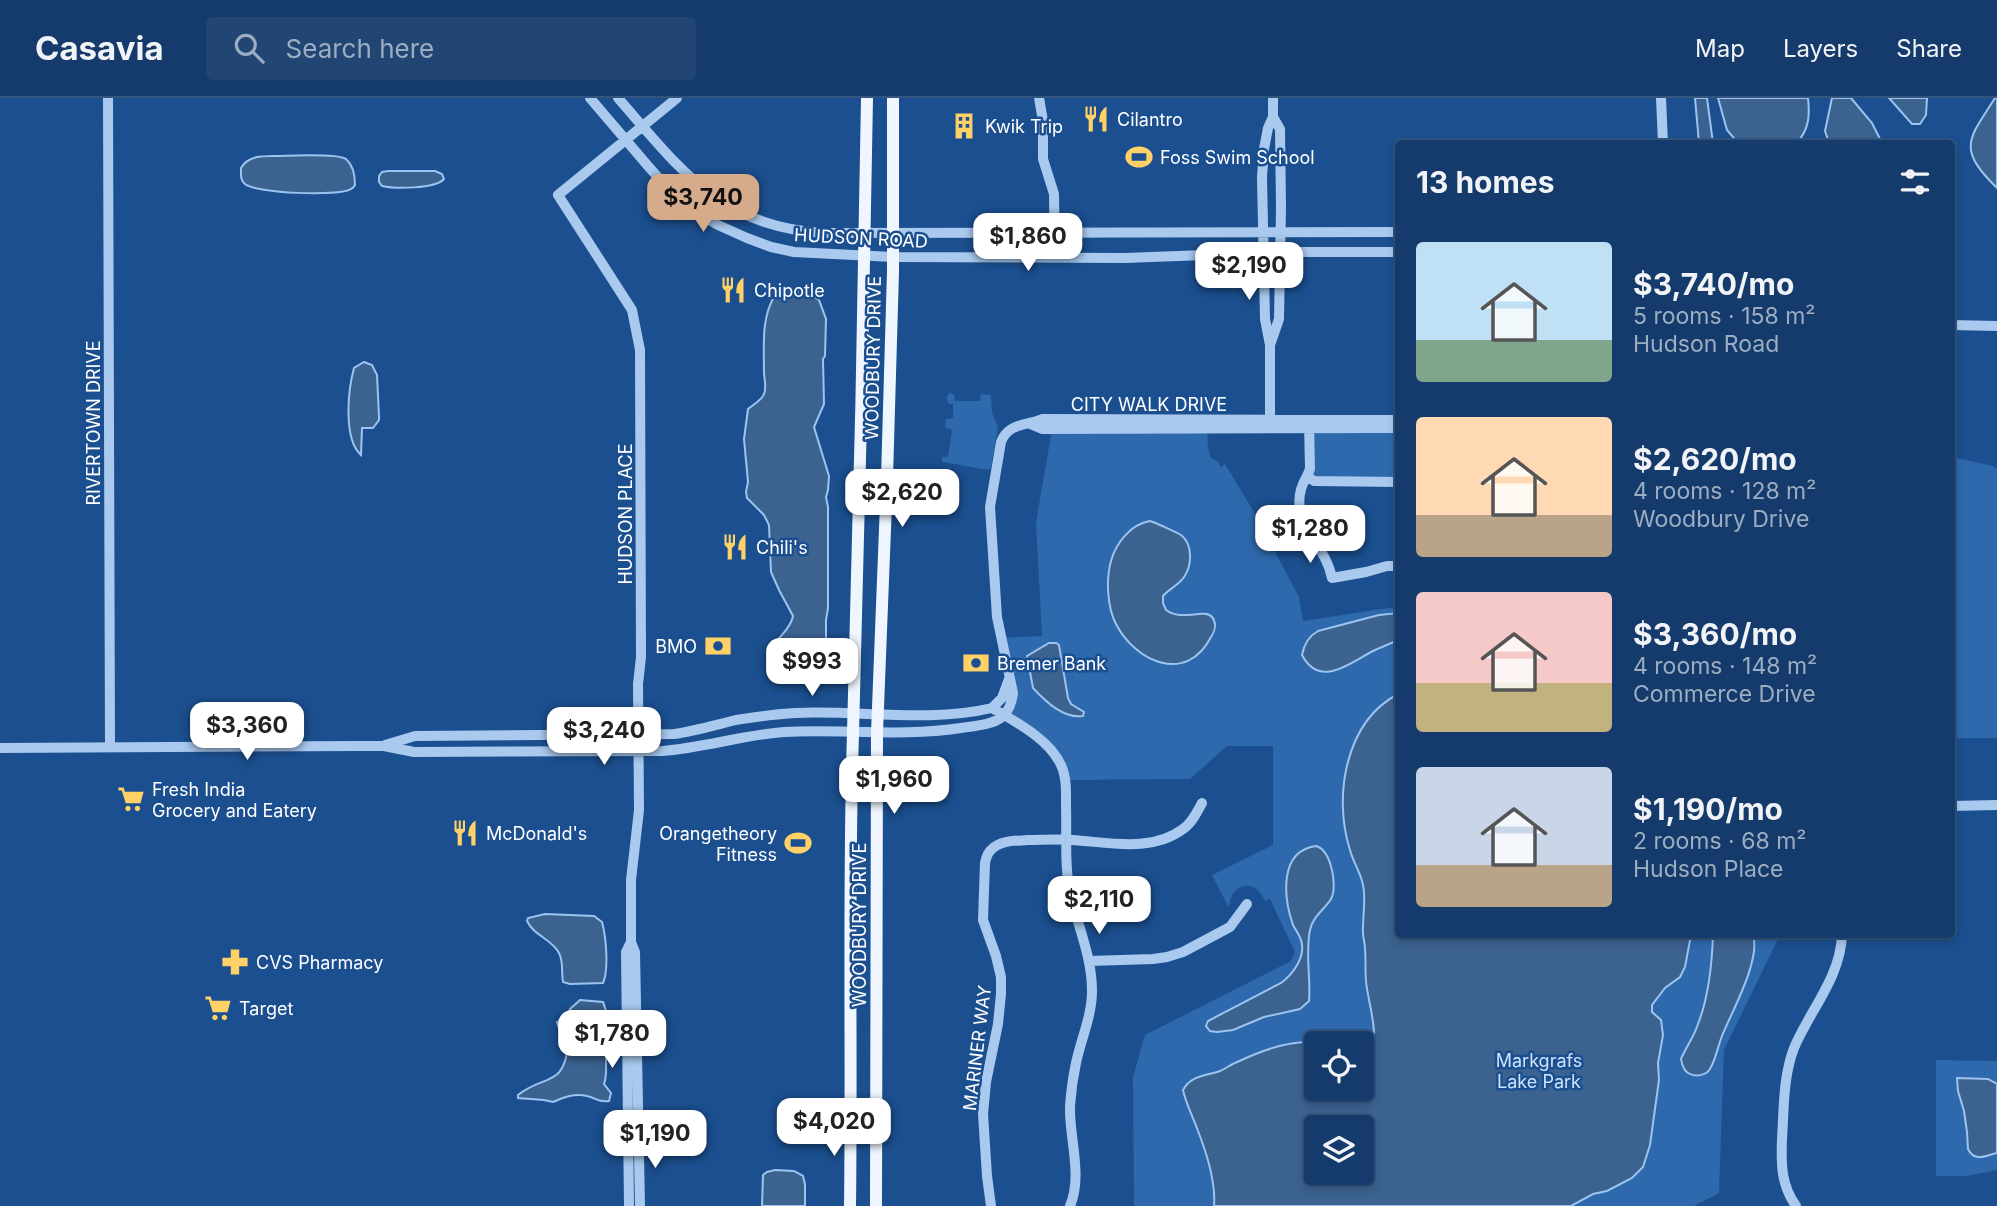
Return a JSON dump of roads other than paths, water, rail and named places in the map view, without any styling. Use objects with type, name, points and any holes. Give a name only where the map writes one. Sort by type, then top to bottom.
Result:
[{"type":"main road","name":"WOODBURY DRIVE","points":[[850,1206],[849,937],[863,413],[867,98]]},
{"type":"main road","name":"WOODBURY DRIVE","points":[[876,1206],[877,733],[893,257],[893,98]]},
{"type":"street","name":"RIVERTOWN DRIVE","points":[[108,98],[110,747]]},
{"type":"street","name":"HUDSON ROAD","points":[[590,98],[671,192],[692,210],[718,225],[771,247],[794,252],[893,257],[1055,258],[1395,252]]},
{"type":"street","name":"HUDSON ROAD","points":[[618,98],[690,178],[719,201],[752,218],[804,232],[1395,232]]},
{"type":"street","points":[[626,140],[677,98]]},
{"type":"street","points":[[1039,98],[1043,121],[1043,157],[1054,194],[1055,258]]},
{"type":"street","points":[[1270,424],[1270,345],[1265,319],[1263,157],[1268,128],[1273,117],[1273,98]]},
{"type":"street","points":[[1661,98],[1663,140]]},
{"type":"street","points":[[1270,345],[1279,319],[1280,253],[1280,129],[1273,117]]},
{"type":"street","name":"HUDSON PLACE","points":[[626,140],[558,195],[632,310],[640,350],[639,810],[631,869],[640,1206]]},
{"type":"street","points":[[1955,325],[1997,326]]},
{"type":"street","name":"CITY WALK DRIVE","points":[[1004,715],[1013,693],[997,617],[990,501],[1003,437],[1015,426],[1030,424],[1042,429],[1395,420]]},
{"type":"street","points":[[1310,424],[1310,469],[1300,491],[1300,511],[1332,578],[1395,566]]},
{"type":"street","name":"CITY WALK DRIVE","points":[[1310,424],[1395,428]]},
{"type":"street","points":[[1307,476],[1319,482],[1395,482]]},
{"type":"street","points":[[384,746],[415,736],[674,734],[772,715],[972,713],[992,708],[1002,698],[1009,678]]},
{"type":"street","points":[[992,708],[1047,746],[1061,765],[1066,780],[1068,877],[1071,897],[1087,947],[1092,992],[1088,1023],[1076,1063],[1070,1103],[1075,1179],[1070,1206]]},
{"type":"street","points":[[0,748],[384,746],[415,752],[638,752],[686,749],[759,734],[783,732],[877,733],[960,729],[996,720],[1004,715]]},
{"type":"street","name":"MARINER WAY","points":[[991,1206],[984,1114],[986,1082],[1001,994],[1001,977],[996,956],[983,920],[985,863],[992,848],[1002,842],[1013,841],[1067,840],[1135,845],[1162,840],[1187,827],[1202,803]]},
{"type":"street","points":[[1955,806],[1997,805]]},
{"type":"street","points":[[1089,961],[1153,959],[1183,952],[1230,927],[1247,904]]},
{"type":"street","points":[[1792,1205],[1782,1173],[1786,1075],[1795,1046],[1836,968],[1842,938]]},
{"type":"street","name":"HUDSON PLACE","points":[[629,1206],[626,952],[631,942]]},
{"type":"place","name":"Cilantro","points":[[1096,119]]},
{"type":"place","name":"Kwik Trip","points":[[964,126]]},
{"type":"place","name":"Foss Swim School","points":[[1139,157]]},
{"type":"place","name":"Chipotle","points":[[733,290]]},
{"type":"place","name":"Chili's","points":[[735,547]]},
{"type":"place","name":"BMO","points":[[718,646]]},
{"type":"place","name":"Bremer Bank","points":[[976,663]]},
{"type":"place","name":"Fresh India Grocery and Eatery","points":[[131,799]]},
{"type":"place","name":"McDonald's","points":[[465,833]]},
{"type":"place","name":"Orangetheory Fitness","points":[[798,843]]},
{"type":"place","name":"CVS Pharmacy","points":[[235,962]]},
{"type":"place","name":"Target","points":[[218,1008]]},
{"type":"park label","name":"Markgrafs Lake Park","points":[[1539,1070]]}]
